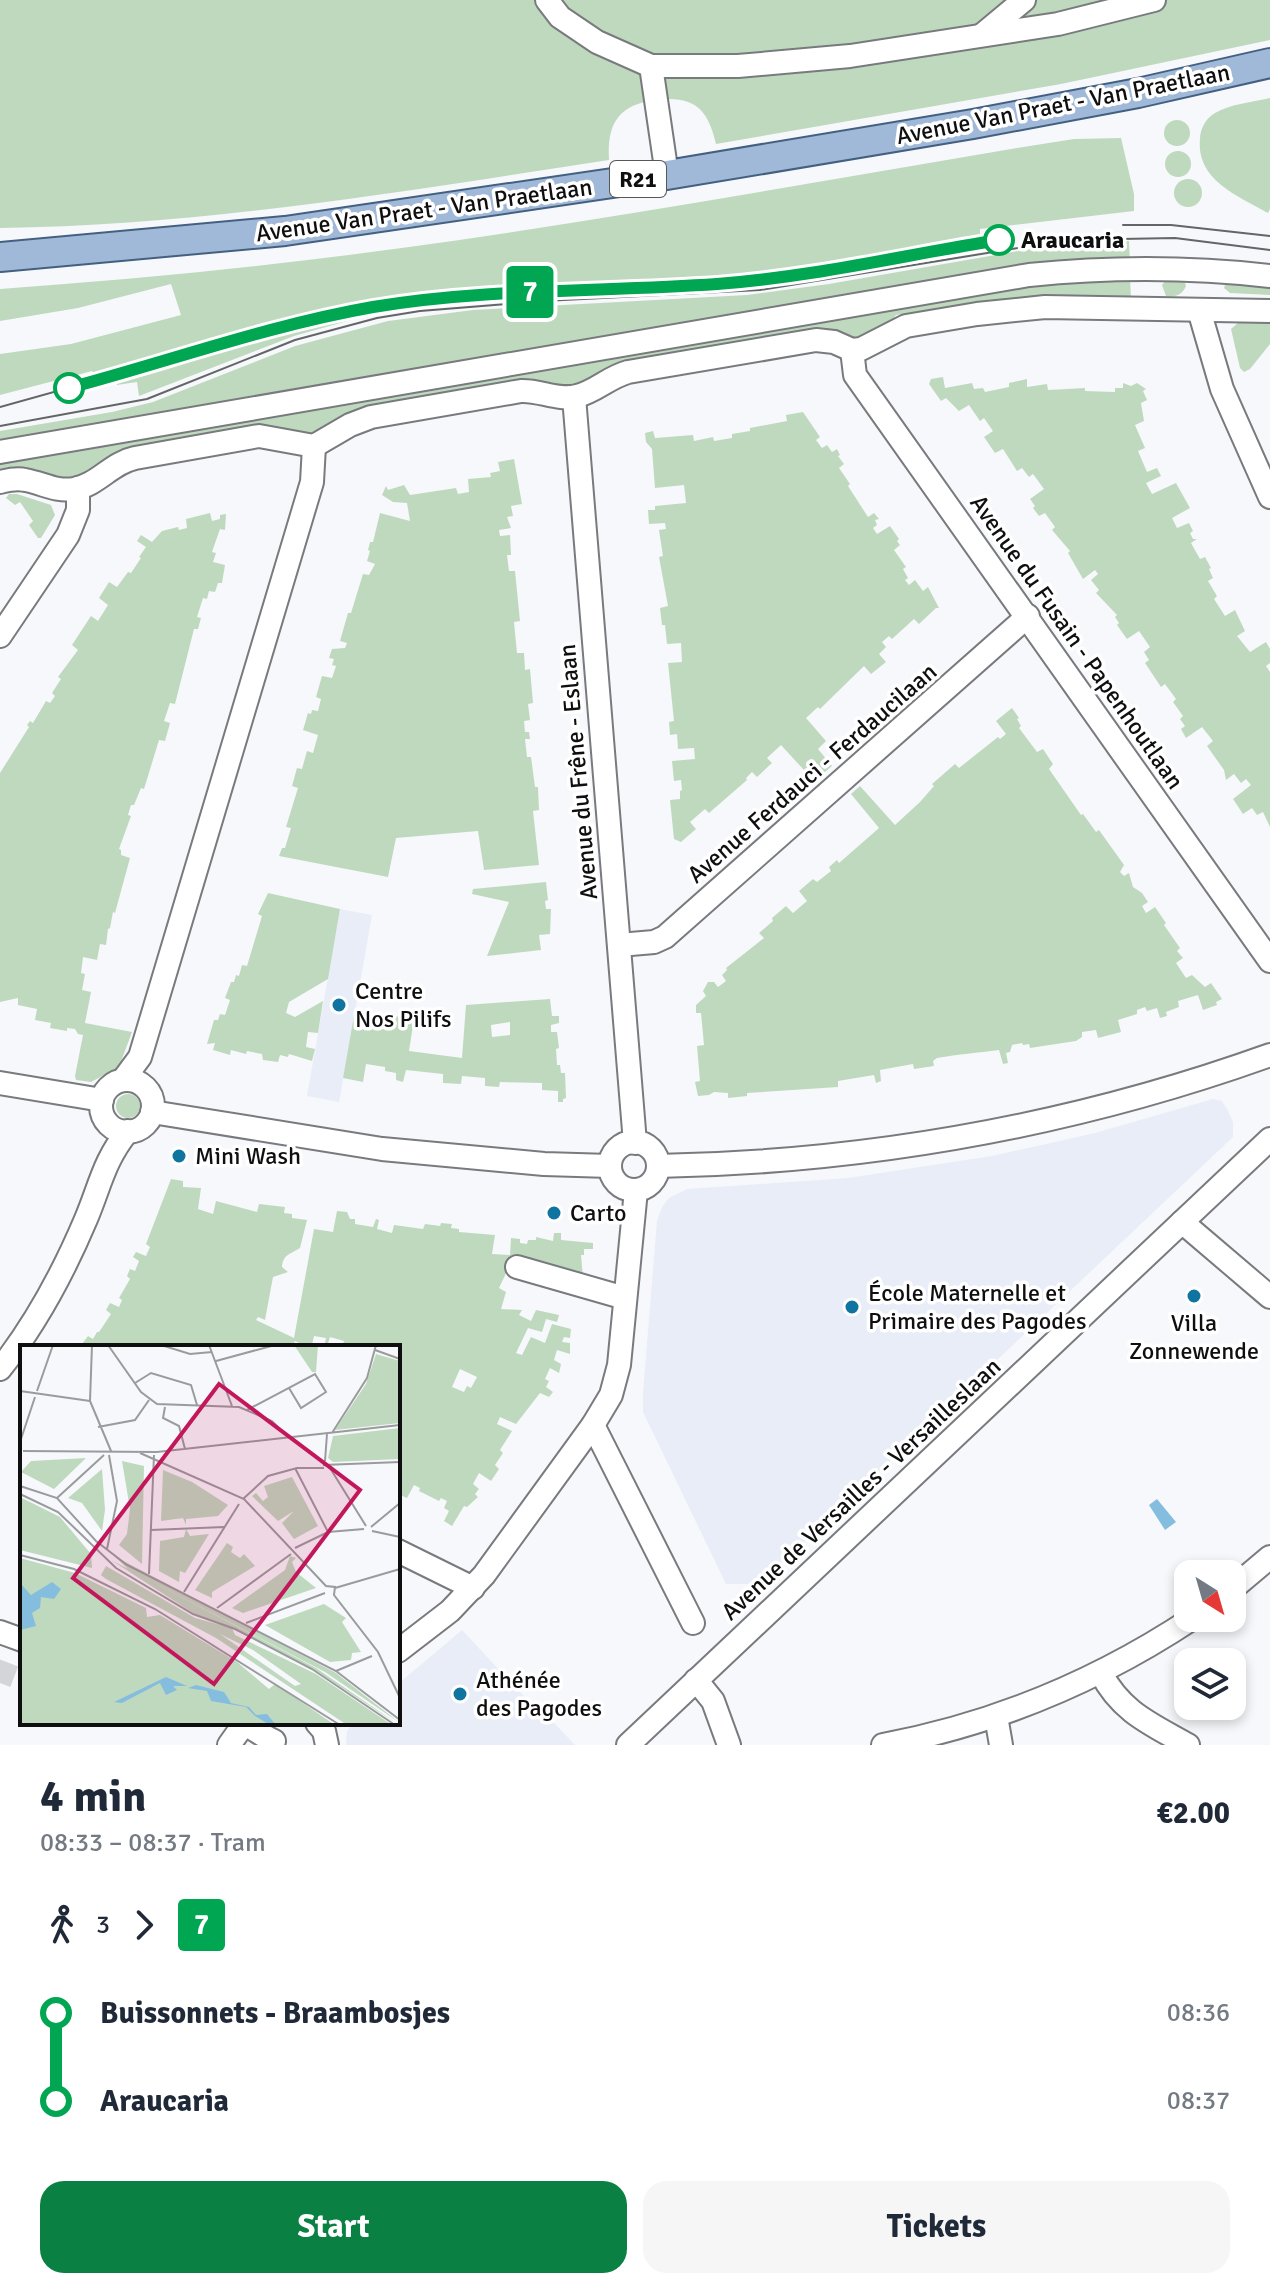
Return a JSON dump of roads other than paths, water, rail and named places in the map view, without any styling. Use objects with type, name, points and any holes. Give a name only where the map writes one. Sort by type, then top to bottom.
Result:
[{"type":"main road","name":"Avenue Van Praet - Van Praetlaan","points":[[0,257],[285,231],[667,175],[973,124],[1138,93],[1270,63]]},
{"type":"street","points":[[547,0],[560,17],[597,42],[651,66],[738,66],[821,59],[1058,24],[1119,6],[1154,0]]},
{"type":"street","points":[[981,36],[1024,0]]},
{"type":"street","points":[[651,66],[667,175]]},
{"type":"street","points":[[0,452],[1029,275],[1111,270],[1270,276]]},
{"type":"street","points":[[0,482],[20,479],[56,490],[78,488],[96,480],[119,463],[234,440],[269,436],[314,446],[371,417],[521,391],[574,397],[615,375],[645,369],[816,340],[834,342],[852,350],[872,346],[906,326],[1015,310],[1070,307],[1270,311]]},
{"type":"street","points":[[1199,310],[1222,389],[1270,497]]},
{"type":"street","name":"Avenue du Fusain - Papenhoutlaan","points":[[852,350],[855,375],[1270,961]]},
{"type":"street","name":"Avenue du Frêne - Eslaan","points":[[574,397],[635,1143]]},
{"type":"street","points":[[133,1083],[312,482],[314,446]]},
{"type":"street","points":[[0,636],[68,535],[78,510],[78,488]]},
{"type":"street","name":"Avenue Ferdauci - Ferdaucilaan","points":[[619,945],[654,942],[665,937],[1028,616]]},
{"type":"street","points":[[658,1166],[835,1156],[973,1136],[1122,1102],[1270,1055]]},
{"type":"street","points":[[0,1083],[102,1100]]},
{"type":"street","points":[[133,1083],[153,1102],[152,1112],[141,1128],[119,1128],[103,1114],[102,1100],[107,1089],[133,1083]]},
{"type":"street","points":[[152,1112],[382,1149],[544,1164],[610,1166]]},
{"type":"street","points":[[21,1345],[86,1219],[119,1128]]},
{"type":"street","name":"Avenue de Versailles - Versailleslaan","points":[[636,1743],[696,1680],[1270,1139]]},
{"type":"street","points":[[635,1143],[651,1150],[658,1166],[651,1183],[628,1190],[615,1181],[610,1166],[618,1149],[635,1143]]},
{"type":"street","points":[[400,1649],[450,1611],[473,1588],[593,1425],[617,1380],[636,1190]]},
{"type":"street","points":[[1182,1222],[1270,1297]]},
{"type":"street","points":[[517,1267],[625,1298]]},
{"type":"street","points":[[9,1367],[20,1347]]},
{"type":"street","points":[[593,1425],[693,1623]]},
{"type":"street","points":[[400,1552],[473,1588]]},
{"type":"street","points":[[1246,1577],[1270,1557]]},
{"type":"street","points":[[883,1745],[996,1716],[1052,1696],[1101,1673],[1174,1629]]},
{"type":"street","points":[[1101,1673],[1121,1704],[1188,1745]]},
{"type":"street","points":[[696,1680],[713,1701],[729,1745]]},
{"type":"street","points":[[996,1716],[1001,1745]]},
{"type":"street","points":[[229,1745],[247,1725],[278,1734]]},
{"type":"water","points":[[1157,1499],[1176,1522],[1165,1530],[1149,1505]]},
{"type":"tunnel","points":[[0,1683],[10,1657]]},
{"type":"tram line","points":[[1123,225],[1171,225],[1270,236]]},
{"type":"tram line","points":[[0,426],[147,399],[295,340],[377,318],[420,311],[760,290],[1067,240],[1175,238],[1270,250]]},
{"type":"tram line","name":"7","points":[[69,388],[304,322],[374,307],[543,291],[746,281],[999,240]]},
{"type":"tram line","points":[[0,407],[304,322],[380,306]]},
{"type":"place","name":"Araucaria","points":[[999,240]]},
{"type":"place","name":"Centre Nos Pilifs","points":[[339,1005]]},
{"type":"place","name":"Mini Wash","points":[[179,1156]]},
{"type":"place","name":"Carto","points":[[554,1213]]},
{"type":"place","name":"Villa Zonnewende","points":[[1194,1296]]},
{"type":"place","name":"École Maternelle et Primaire des Pagodes","points":[[852,1307]]},
{"type":"place","name":"Athénée des Pagodes","points":[[460,1694]]}]
